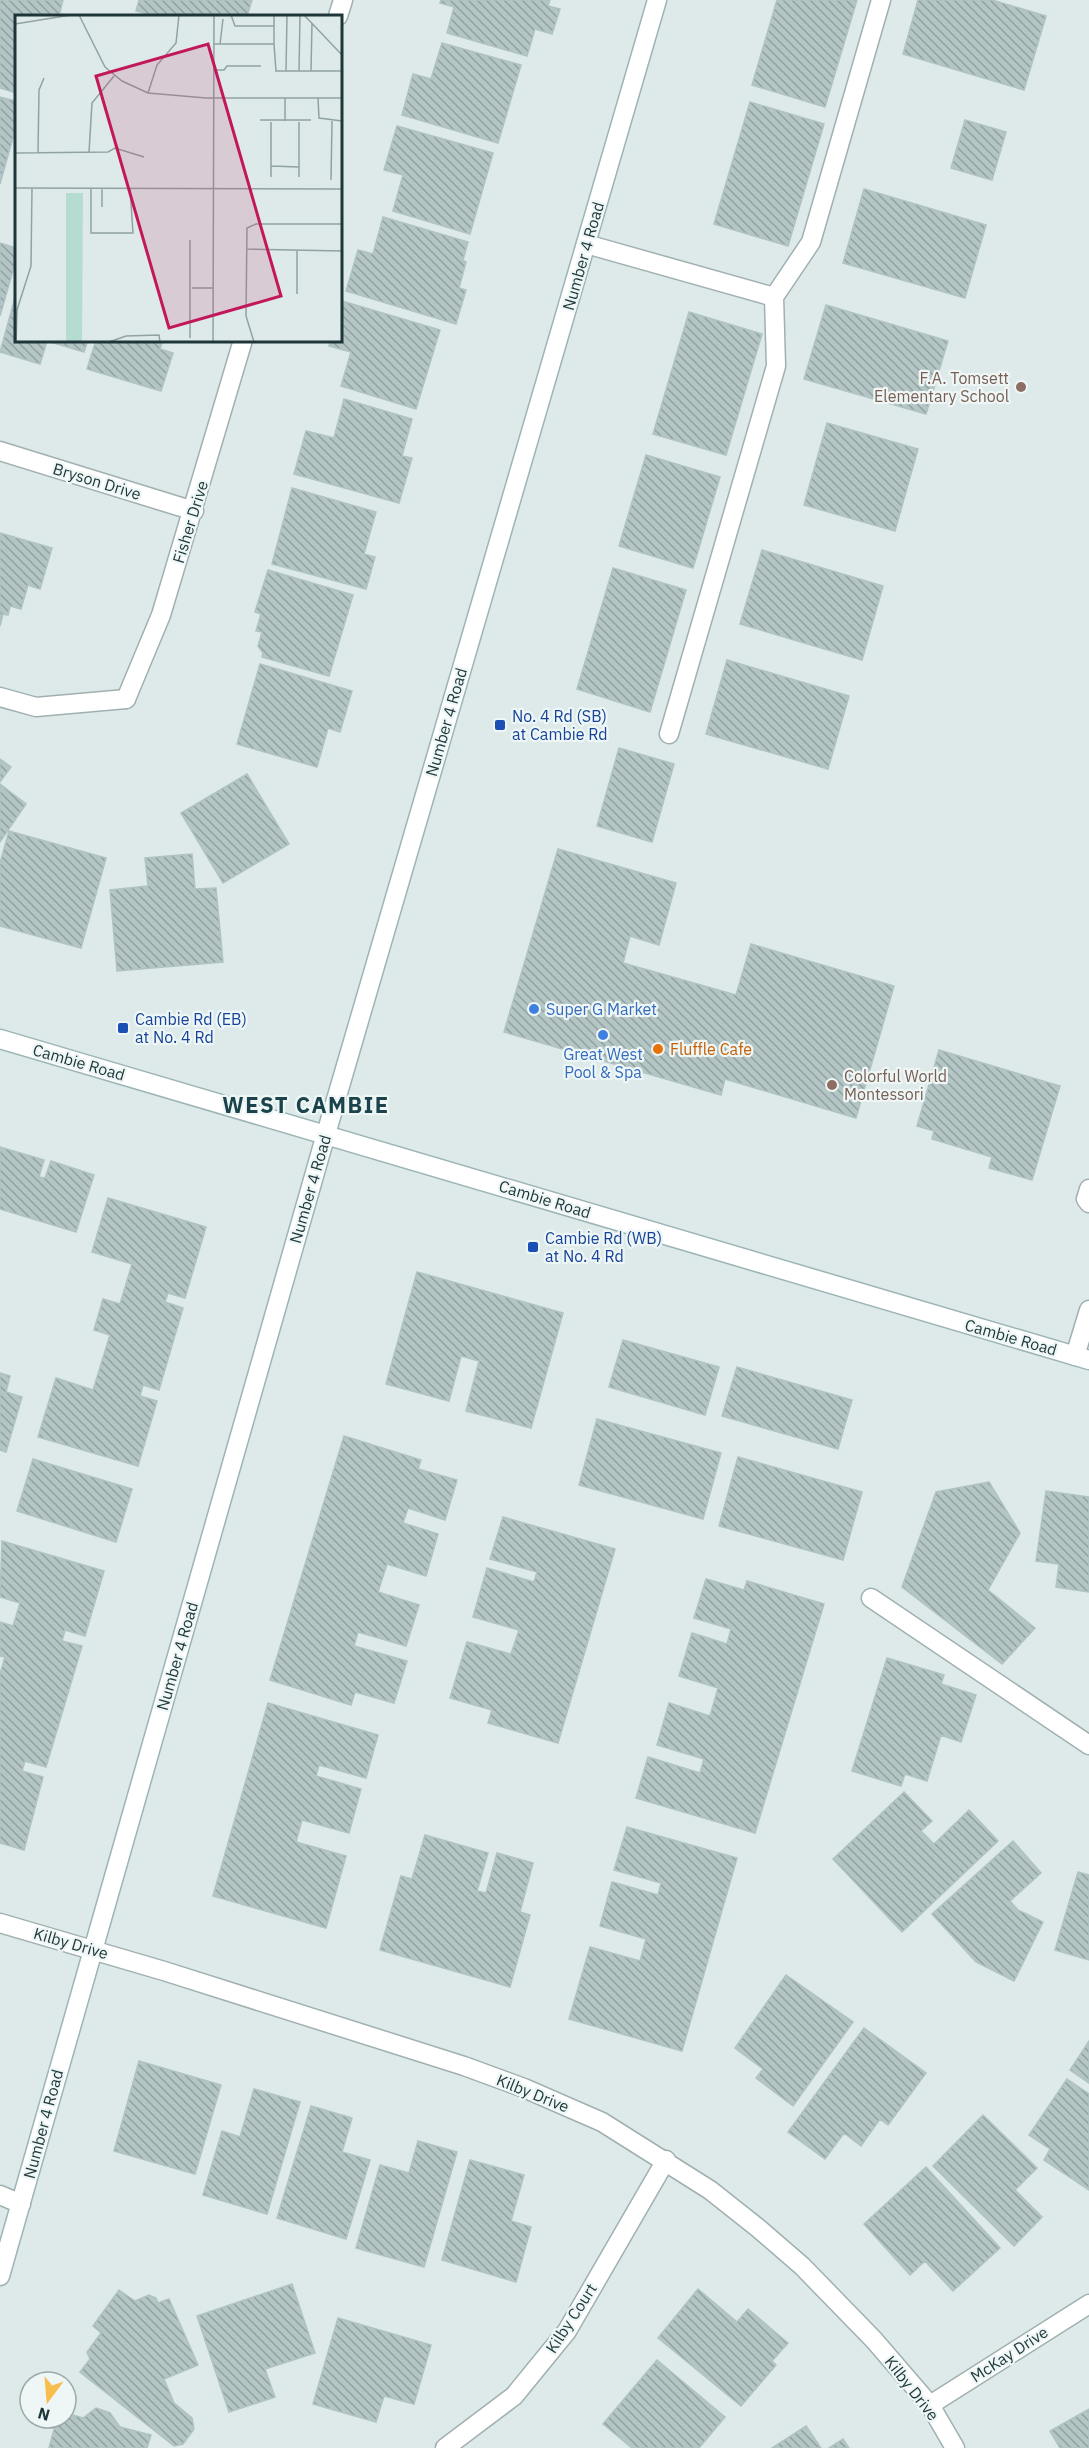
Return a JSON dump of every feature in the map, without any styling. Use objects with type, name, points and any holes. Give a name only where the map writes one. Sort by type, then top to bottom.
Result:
[{"type":"main road","points":[[338,15],[343,0]]},
{"type":"main road","name":"Number 4 Road","points":[[0,2276],[326,1134],[657,0]]},
{"type":"main road","points":[[669,734],[776,366],[774,297],[811,242],[882,0]]},
{"type":"main road","points":[[586,244],[774,297]]},
{"type":"main road","name":"Fisher Drive","points":[[0,697],[36,707],[126,699],[160,615],[194,511],[242,342]]},
{"type":"main road","name":"Bryson Drive","points":[[0,451],[194,511]]},
{"type":"main road","name":"Cambie Road","points":[[0,1039],[1082,1358]]},
{"type":"main road","points":[[1089,1189],[1086,1198],[1089,1203]]},
{"type":"main road","points":[[1082,1358],[1089,1310]]},
{"type":"main road","points":[[871,1598],[1089,1745]]},
{"type":"main road","name":"Kilby Drive","points":[[0,1923],[93,1949],[464,2066],[524,2088],[602,2122],[711,2190],[802,2266],[874,2340],[930,2405],[955,2448]]},
{"type":"main road","name":"Kilby Court","points":[[445,2448],[514,2396],[567,2331],[666,2160]]},
{"type":"main road","points":[[0,2195],[21,2204]]},
{"type":"main road","name":"McKay Drive","points":[[930,2405],[1089,2304]]},
{"type":"building","points":[[0,0],[63,0],[59,15],[15,15],[15,93],[0,88]]},
{"type":"building","points":[[139,0],[252,0],[247,15],[152,15],[136,11]]},
{"type":"building","points":[[441,0],[550,0],[548,6],[560,9],[552,34],[535,29],[527,56],[447,33],[454,7],[440,3]]},
{"type":"building","points":[[777,0],[857,0],[825,107],[752,85]]},
{"type":"building","points":[[918,0],[992,0],[1046,16],[1024,90],[903,54]]},
{"type":"building","points":[[442,43],[521,65],[498,143],[402,115],[413,74],[431,79]]},
{"type":"building","points":[[0,97],[15,101],[15,131],[0,184]]},
{"type":"building","points":[[750,102],[824,124],[788,246],[714,224]]},
{"type":"building","points":[[965,120],[1006,132],[992,180],[951,168]]},
{"type":"building","points":[[397,126],[493,153],[470,234],[393,211],[403,175],[384,170]]},
{"type":"building","points":[[864,189],[986,225],[965,298],[843,263]]},
{"type":"building","points":[[383,217],[468,242],[463,260],[466,262],[459,288],[466,290],[456,324],[346,291],[358,250],[373,254]]},
{"type":"building","points":[[0,243],[15,248],[15,264],[0,316]]},
{"type":"building","points":[[15,298],[15,342],[47,342],[40,364],[0,352]]},
{"type":"building","points":[[342,301],[440,330],[416,409],[341,386],[351,352],[329,346],[330,342],[342,342]]},
{"type":"building","points":[[826,305],[948,341],[926,414],[804,379]]},
{"type":"building","points":[[689,312],[762,334],[726,455],[653,434]]},
{"type":"building","points":[[50,342],[87,342],[84,352]]},
{"type":"building","points":[[95,342],[162,342],[160,349],[173,353],[161,391],[87,369]]},
{"type":"building","points":[[344,399],[412,419],[402,456],[412,458],[399,503],[294,474],[306,431],[334,438]]},
{"type":"building","points":[[827,423],[918,449],[895,531],[804,505]]},
{"type":"building","points":[[646,455],[720,477],[693,568],[619,546]]},
{"type":"building","points":[[292,488],[376,512],[364,554],[375,557],[366,589],[272,564]]},
{"type":"building","points":[[0,533],[52,548],[40,589],[28,585],[21,609],[10,606],[8,615],[3,614],[0,626]]},
{"type":"building","points":[[762,550],[883,586],[862,660],[740,624]]},
{"type":"building","points":[[613,568],[686,590],[650,712],[577,689]]},
{"type":"building","points":[[268,570],[353,595],[329,676],[262,657],[263,653],[258,646],[262,632],[256,631],[261,614],[255,612]]},
{"type":"building","points":[[727,660],[849,696],[828,769],[706,734]]},
{"type":"building","points":[[260,664],[352,691],[340,732],[328,728],[317,767],[237,744]]},
{"type":"building","points":[[619,748],[674,764],[652,842],[597,826]]},
{"type":"building","points":[[0,759],[11,767],[0,782]]},
{"type":"building","points":[[247,774],[289,844],[223,883],[181,813]]},
{"type":"building","points":[[0,784],[26,804],[0,842]]},
{"type":"building","points":[[9,831],[106,858],[81,948],[0,926],[0,863]]},
{"type":"building","points":[[558,849],[676,883],[659,945],[630,936],[623,963],[736,995],[751,944],[894,986],[856,1118],[725,1079],[721,1095],[504,1032]]},
{"type":"building","points":[[192,854],[195,889],[216,888],[223,962],[117,971],[110,890],[148,886],[145,858]]},
{"type":"building","points":[[939,1050],[1060,1086],[1032,1180],[989,1168],[992,1157],[932,1139],[934,1131],[917,1126]]},
{"type":"building","points":[[0,1147],[44,1160],[39,1177],[45,1178],[51,1161],[94,1175],[76,1232],[0,1209]]},
{"type":"building","points":[[108,1198],[206,1227],[185,1298],[168,1293],[165,1302],[183,1308],[159,1390],[143,1385],[140,1396],[157,1401],[138,1466],[38,1437],[56,1378],[93,1390],[110,1335],[94,1330],[103,1299],[120,1304],[132,1264],[92,1252]]},
{"type":"building","points":[[417,1272],[563,1313],[531,1428],[466,1411],[479,1361],[461,1356],[449,1401],[386,1384]]},
{"type":"building","points":[[623,1340],[719,1367],[705,1415],[609,1387]]},
{"type":"building","points":[[737,1367],[852,1400],[838,1449],[722,1416]]},
{"type":"building","points":[[0,1373],[10,1376],[6,1392],[22,1397],[6,1452],[0,1450]]},
{"type":"building","points":[[597,1419],[721,1453],[703,1519],[579,1485]]},
{"type":"building","points":[[344,1436],[421,1460],[418,1469],[457,1480],[445,1520],[408,1508],[403,1523],[438,1534],[426,1576],[387,1564],[378,1592],[419,1605],[406,1646],[358,1632],[354,1646],[407,1661],[394,1703],[355,1692],[351,1705],[270,1680]]},
{"type":"building","points":[[738,1457],[862,1492],[843,1560],[719,1526]]},
{"type":"building","points":[[33,1459],[132,1489],[116,1542],[17,1511]]},
{"type":"building","points":[[989,1482],[1020,1533],[988,1590],[1035,1628],[1002,1664],[902,1587],[936,1492]]},
{"type":"building","points":[[1046,1491],[1089,1497],[1089,1592],[1056,1587],[1059,1564],[1036,1561]]},
{"type":"building","points":[[503,1517],[615,1549],[558,1743],[488,1723],[492,1710],[450,1698],[467,1642],[511,1654],[519,1630],[473,1617],[487,1568],[534,1582],[537,1572],[490,1559]]},
{"type":"building","points":[[2,1541],[104,1571],[85,1636],[65,1630],[62,1641],[82,1646],[46,1767],[25,1761],[22,1771],[43,1777],[24,1850],[0,1843],[0,1674],[5,1657],[0,1656],[0,1622],[13,1626],[20,1603],[0,1597]]},
{"type":"building","points":[[706,1579],[744,1590],[747,1581],[824,1604],[755,1833],[636,1798],[648,1757],[700,1773],[704,1759],[657,1745],[669,1703],[710,1716],[718,1688],[679,1676],[692,1633],[727,1644],[731,1629],[694,1618]]},
{"type":"building","points":[[887,1658],[944,1675],[941,1684],[976,1695],[961,1742],[941,1735],[927,1781],[905,1774],[901,1786],[852,1771]]},
{"type":"building","points":[[268,1703],[378,1735],[366,1778],[319,1765],[316,1776],[361,1789],[349,1833],[302,1820],[296,1842],[346,1856],[326,1928],[213,1896]]},
{"type":"building","points":[[904,1792],[932,1821],[921,1831],[934,1844],[969,1810],[998,1841],[902,1932],[833,1859]]},
{"type":"building","points":[[627,1827],[737,1858],[682,2051],[569,2019],[590,1947],[640,1961],[646,1939],[600,1926],[612,1882],[658,1895],[661,1883],[614,1870]]},
{"type":"building","points":[[425,1835],[488,1853],[477,1891],[486,1893],[497,1853],[533,1863],[520,1912],[530,1915],[510,1987],[380,1950],[401,1876],[412,1879]]},
{"type":"building","points":[[1013,1841],[1041,1873],[1010,1901],[1018,1910],[1043,1922],[1014,1981],[976,1962],[932,1914]]},
{"type":"building","points":[[1078,1872],[1089,1875],[1089,1960],[1055,1950]]},
{"type":"building","points":[[786,1975],[853,2022],[793,2106],[756,2078],[763,2069],[735,2048]]},
{"type":"building","points":[[864,2028],[926,2073],[888,2125],[880,2119],[861,2146],[844,2133],[825,2159],[788,2132]]},
{"type":"building","points":[[1089,2041],[1089,2083],[1070,2070]]},
{"type":"building","points":[[139,2061],[221,2085],[195,2174],[114,2151]]},
{"type":"building","points":[[1067,2079],[1089,2094],[1089,2190],[1044,2160],[1050,2149],[1029,2135]]},
{"type":"building","points":[[254,2089],[300,2102],[267,2214],[203,2195],[222,2131],[240,2137]]},
{"type":"building","points":[[311,2106],[352,2118],[342,2152],[370,2160],[346,2239],[277,2218]]},
{"type":"building","points":[[983,2115],[1037,2168],[1015,2190],[1042,2217],[1014,2246],[933,2166]]},
{"type":"building","points":[[418,2141],[457,2152],[424,2267],[356,2248],[380,2165],[409,2173]]},
{"type":"building","points":[[470,2160],[524,2175],[511,2221],[531,2227],[516,2282],[442,2260]]},
{"type":"building","points":[[926,2167],[1000,2248],[953,2291],[925,2261],[910,2275],[864,2224]]},
{"type":"building","points":[[292,2284],[315,2353],[265,2369],[275,2397],[229,2412],[197,2316]]},
{"type":"building","points":[[698,2289],[737,2322],[748,2309],[788,2343],[772,2361],[776,2365],[741,2406],[658,2338]]},
{"type":"building","points":[[119,2290],[135,2301],[149,2295],[156,2298],[158,2303],[169,2299],[198,2365],[164,2379],[174,2403],[192,2418],[194,2429],[183,2444],[174,2446],[80,2372],[90,2359],[87,2352],[101,2333],[93,2326]]},
{"type":"building","points":[[338,2318],[431,2345],[414,2404],[384,2396],[376,2422],[313,2404]]},
{"type":"building","points":[[657,2360],[725,2417],[699,2448],[632,2448],[603,2424]]},
{"type":"building","points":[[96,2408],[110,2413],[120,2427],[151,2435],[147,2448],[49,2448],[54,2430],[78,2430],[78,2417],[83,2418]]},
{"type":"building","points":[[1089,2409],[1089,2448],[1060,2448],[1050,2431]]},
{"type":"building","points":[[806,2426],[821,2448],[772,2448]]},
{"type":"building","points":[[843,2439],[849,2448],[829,2448]]},
{"type":"place","name":"F.A. Tomsett Elementary School","points":[[1021,387]]},
{"type":"place","name":"No. 4 Rd (SB) at Cambie Rd","points":[[500,725]]},
{"type":"place","name":"Super G Market","points":[[534,1009]]},
{"type":"place","name":"Cambie Rd (EB) at No. 4 Rd","points":[[123,1028]]},
{"type":"place","name":"Great West Pool & Spa","points":[[603,1035]]},
{"type":"place","name":"Fluffle Cafe","points":[[658,1049]]},
{"type":"place","name":"Colorful World Montessori","points":[[832,1085]]},
{"type":"place","name":"Cambie Rd (WB) at No. 4 Rd","points":[[533,1247]]},
{"type":"district","name":"WEST CAMBIE","points":[[306,1104]]}]
